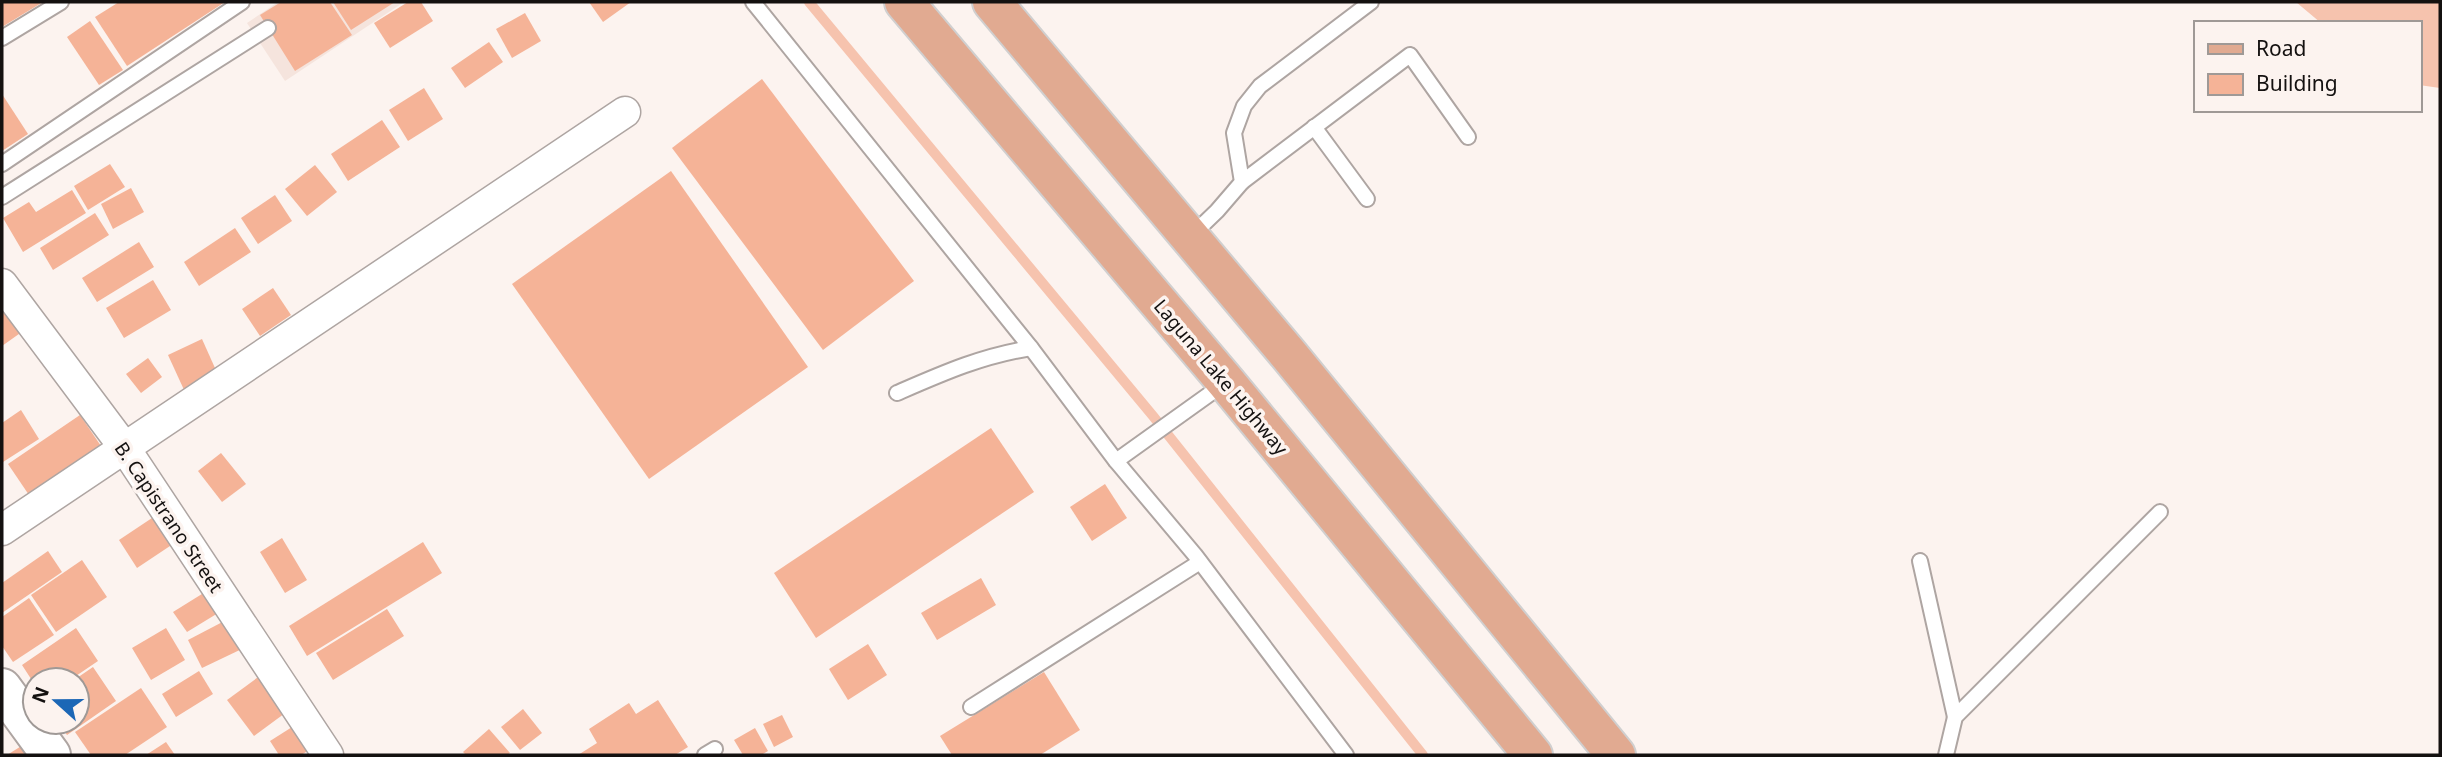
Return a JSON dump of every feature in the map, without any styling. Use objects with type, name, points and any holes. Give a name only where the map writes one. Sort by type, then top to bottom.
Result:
[{"type":"main road","name":"Laguna Lake Highway","points":[[904,2],[1226,382],[1523,752]]},
{"type":"main road","points":[[992,2],[1190,237],[1616,755]]},
{"type":"main road","points":[[2,688],[51,755]]},
{"type":"street","points":[[2,530],[625,112]]},
{"type":"street","name":"B. Capistrano Street","points":[[2,284],[124,447],[327,755]]},
{"type":"lane","points":[[2,38],[61,2]]},
{"type":"lane","points":[[2,164],[242,2]]},
{"type":"lane","points":[[753,2],[1031,348],[1116,461],[1200,562],[1346,755]]},
{"type":"lane","points":[[1242,182],[1234,133],[1244,106],[1260,86],[1371,2]]},
{"type":"lane","points":[[2,197],[268,28]]},
{"type":"lane","points":[[1190,237],[1242,182],[1410,54],[1468,137]]},
{"type":"lane","points":[[1314,127],[1367,199]]},
{"type":"lane","points":[[897,394],[951,369],[995,354],[1031,348]]},
{"type":"lane","points":[[1116,461],[1226,382]]},
{"type":"lane","points":[[1955,717],[2160,512]]},
{"type":"lane","points":[[1920,561],[1955,717],[1946,755]]},
{"type":"lane","points":[[971,707],[1200,562]]},
{"type":"shaded area","points":[[278,2],[404,2],[285,81],[247,23]]},
{"type":"shaded area","points":[[2296,2],[2440,2],[2440,88],[2421,85],[2421,21],[2319,21]]},
{"type":"building","points":[[2,2],[43,2],[2,27]]},
{"type":"building","points":[[119,2],[225,2],[127,66],[95,17]]},
{"type":"building","points":[[281,2],[330,2],[352,35],[295,71],[260,15]]},
{"type":"building","points":[[333,2],[395,2],[351,30]]},
{"type":"building","points":[[408,2],[421,2],[433,21],[390,48],[374,23]]},
{"type":"building","points":[[589,2],[631,2],[603,22]]},
{"type":"building","points":[[525,13],[541,41],[512,58],[496,29]]},
{"type":"building","points":[[90,21],[123,70],[99,85],[67,37]]},
{"type":"building","points":[[489,42],[503,62],[465,88],[451,68]]},
{"type":"building","points":[[762,79],[914,281],[823,350],[672,148]]},
{"type":"building","points":[[424,88],[443,119],[408,141],[389,110]]},
{"type":"building","points":[[2,94],[28,134],[2,151]]},
{"type":"building","points":[[382,120],[400,147],[348,181],[331,154]]},
{"type":"building","points":[[110,164],[125,187],[88,210],[74,186]]},
{"type":"building","points":[[315,165],[337,192],[307,216],[285,189]]},
{"type":"building","points":[[671,171],[808,367],[649,479],[512,284]]},
{"type":"building","points":[[131,188],[144,212],[113,229],[101,204]]},
{"type":"building","points":[[72,190],[86,213],[23,252],[3,218],[29,202],[36,212]]},
{"type":"building","points":[[275,195],[292,221],[258,244],[241,218]]},
{"type":"building","points":[[95,213],[109,235],[53,270],[40,248]]},
{"type":"building","points":[[235,228],[251,252],[199,286],[184,262]]},
{"type":"building","points":[[139,242],[154,267],[97,302],[82,278]]},
{"type":"building","points":[[153,280],[171,310],[124,338],[106,308]]},
{"type":"building","points":[[273,288],[291,315],[260,336],[242,309]]},
{"type":"building","points":[[2,308],[26,329],[2,346]]},
{"type":"building","points":[[202,339],[219,377],[185,392],[168,355]]},
{"type":"building","points":[[148,358],[162,377],[141,393],[126,374]]},
{"type":"building","points":[[21,410],[39,439],[3,462],[2,423]]},
{"type":"building","points":[[80,415],[103,449],[31,498],[8,464]]},
{"type":"building","points":[[991,428],[1034,492],[816,638],[774,573]]},
{"type":"building","points":[[221,453],[246,484],[222,502],[198,471]]},
{"type":"building","points":[[1105,484],[1127,518],[1092,541],[1070,507]]},
{"type":"building","points":[[155,516],[173,544],[137,568],[119,540]]},
{"type":"building","points":[[282,538],[307,580],[285,593],[260,552]]},
{"type":"building","points":[[423,542],[442,573],[307,656],[289,626]]},
{"type":"building","points":[[48,551],[62,572],[2,613],[2,583]]},
{"type":"building","points":[[82,560],[107,597],[56,632],[31,595]]},
{"type":"building","points":[[981,578],[996,605],[937,640],[921,613]]},
{"type":"building","points":[[210,589],[223,610],[187,632],[173,612]]},
{"type":"building","points":[[29,598],[54,635],[13,662],[2,646],[2,617]]},
{"type":"building","points":[[387,609],[404,636],[333,680],[316,653]]},
{"type":"building","points":[[232,617],[246,647],[202,668],[188,640]]},
{"type":"building","points":[[76,628],[98,661],[91,666],[22,665]]},
{"type":"building","points":[[166,628],[185,660],[151,680],[132,648]]},
{"type":"building","points":[[868,644],[887,675],[848,700],[829,669]]},
{"type":"building","points":[[93,667],[116,701],[91,718]]},
{"type":"building","points":[[199,671],[213,694],[176,717],[162,694]]},
{"type":"building","points":[[265,672],[292,708],[254,736],[227,700]]},
{"type":"building","points":[[1044,672],[1080,730],[1040,755],[952,755],[940,736]]},
{"type":"building","points":[[141,688],[167,727],[125,755],[91,755],[78,736],[91,736],[91,721]]},
{"type":"building","points":[[658,700],[688,747],[675,755],[578,755],[597,743],[589,729],[629,703],[636,714]]},
{"type":"building","points":[[523,709],[542,733],[520,750],[501,727]]},
{"type":"building","points":[[782,715],[793,737],[774,747],[763,724]]},
{"type":"building","points":[[300,722],[316,746],[301,755],[279,755],[270,741]]},
{"type":"building","points":[[755,728],[768,751],[761,755],[743,755],[734,740]]},
{"type":"building","points":[[489,729],[510,753],[466,755],[463,752]]},
{"type":"building","points":[[166,742],[175,755],[146,755]]},
{"type":"building","points":[[23,745],[30,755],[7,755]]},
{"type":"waterway","points":[[809,2],[1153,416],[1423,755]]}]
